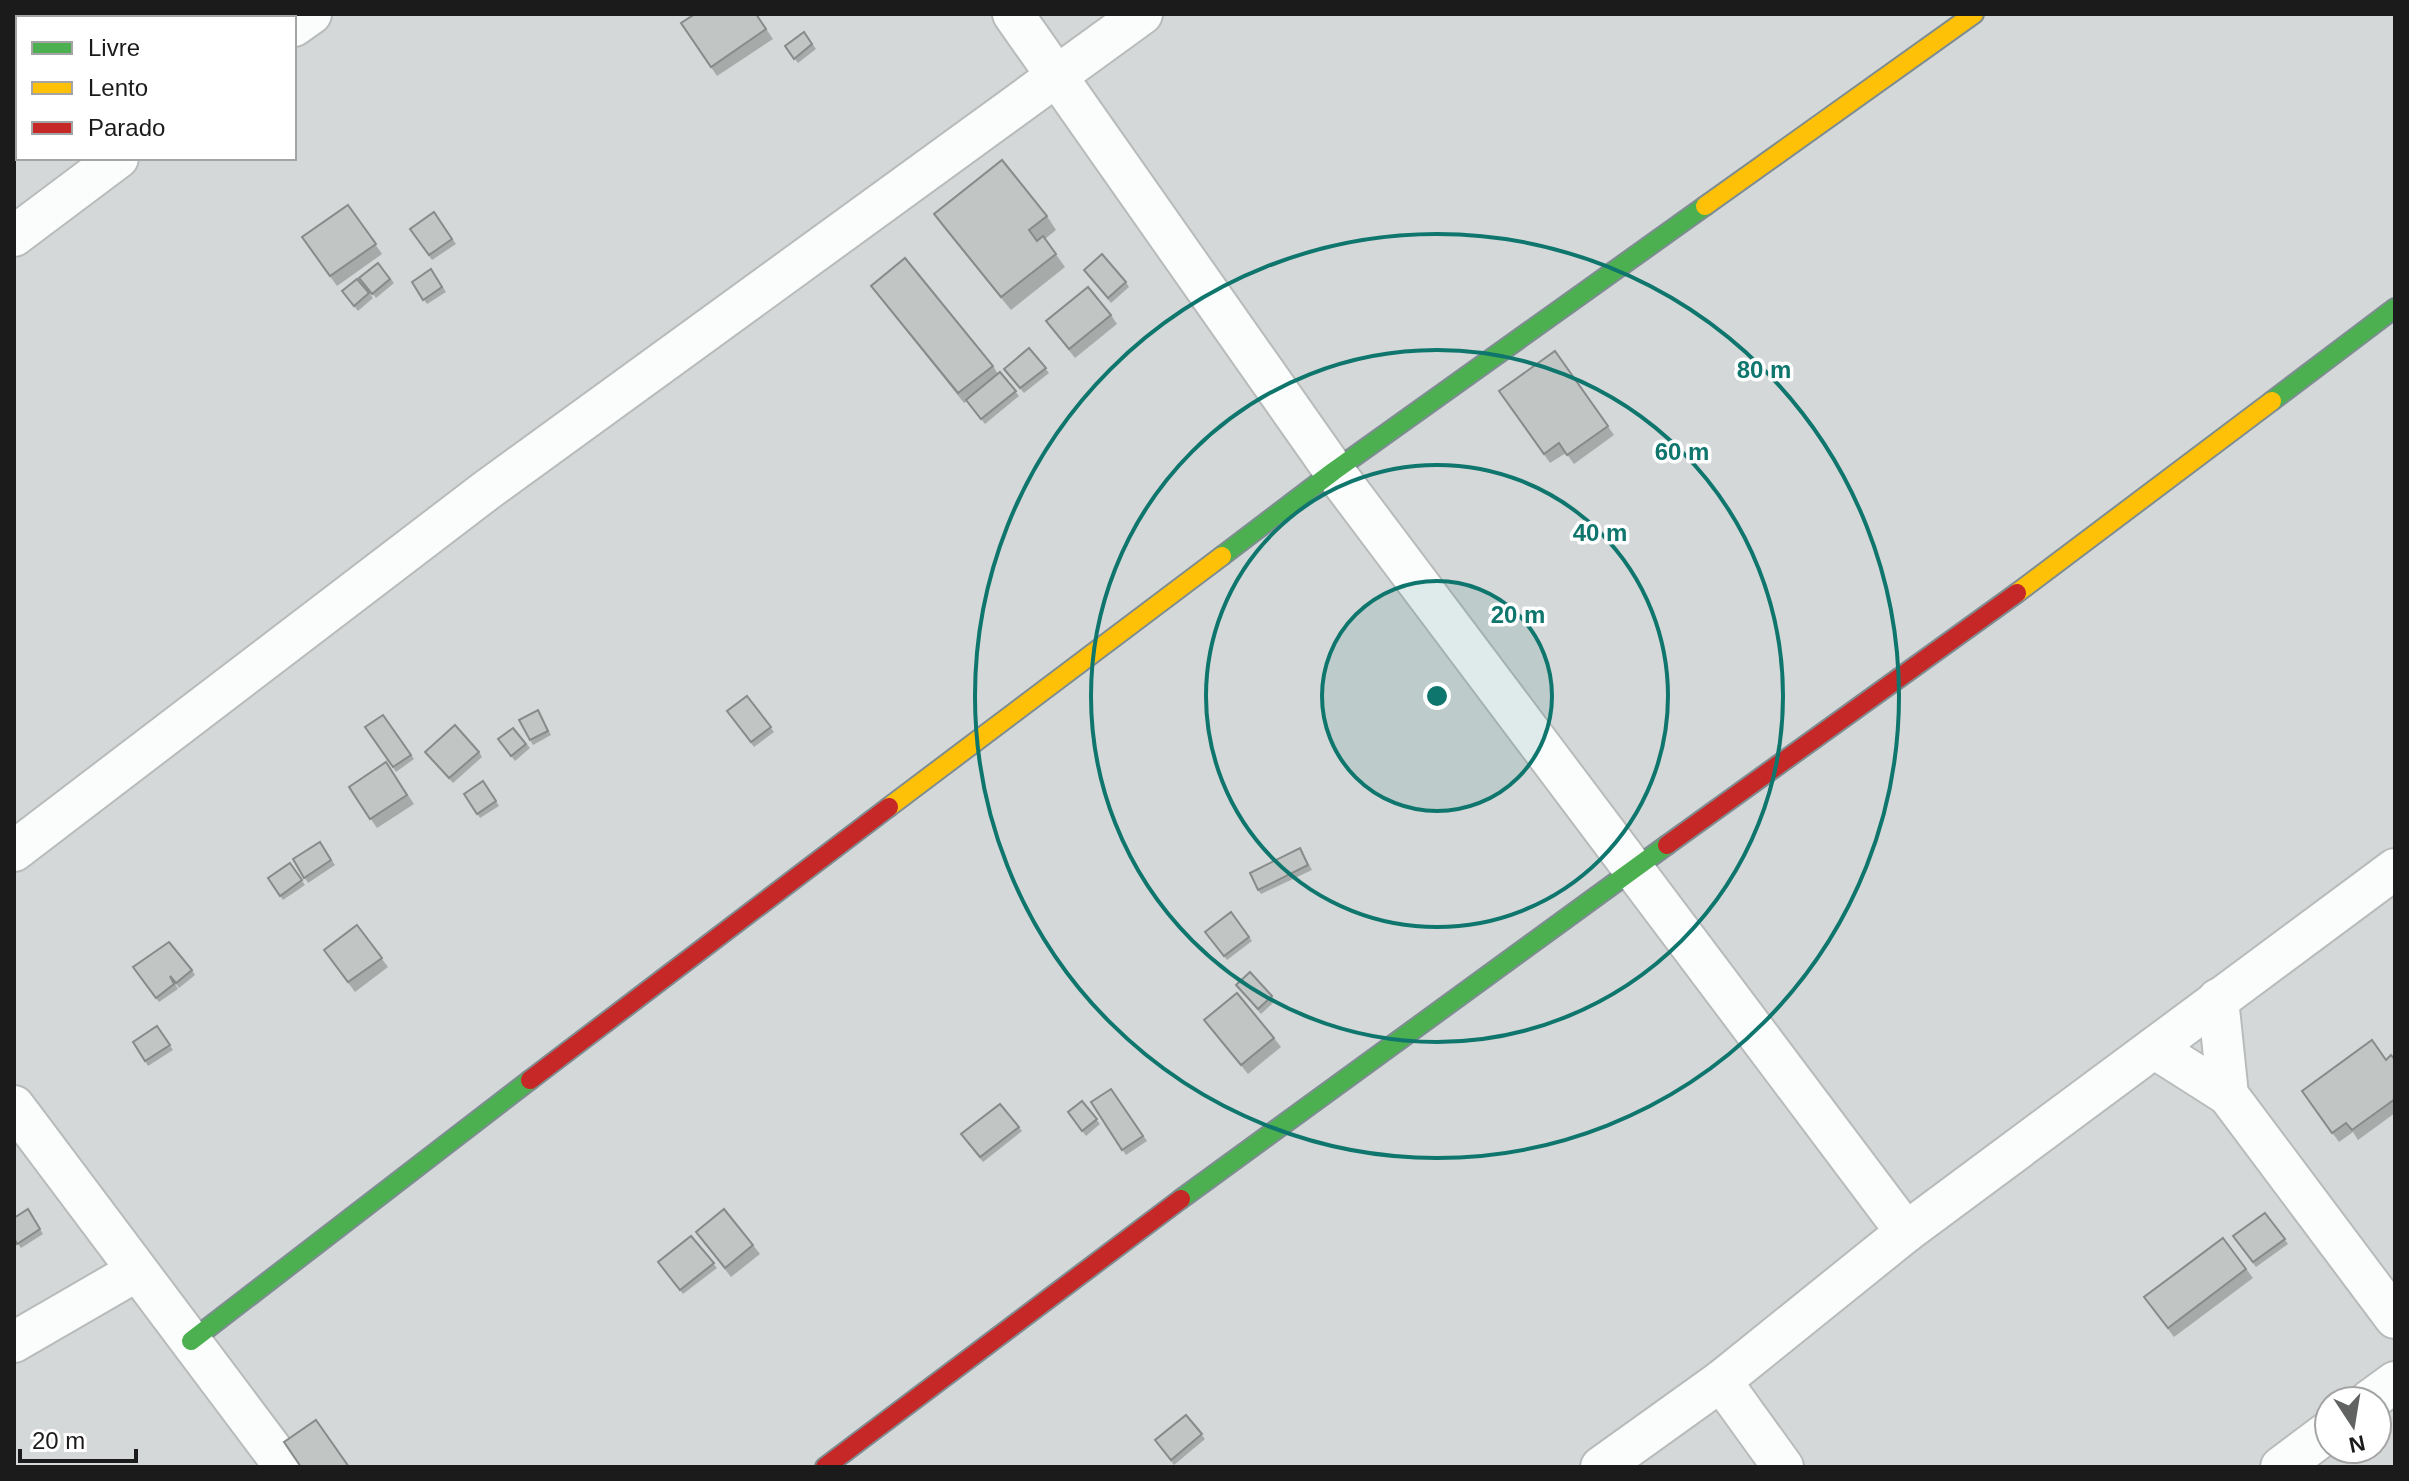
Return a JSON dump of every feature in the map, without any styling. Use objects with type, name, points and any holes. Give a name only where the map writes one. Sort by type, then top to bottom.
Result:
[{"type":"street","points":[[1013,14],[1334,471],[1906,1232]]},
{"type":"street","points":[[14,851],[487,490],[1142,14]]},
{"type":"street","points":[[191,1341],[640,996],[1334,471],[1974,14]]},
{"type":"street","points":[[14,236],[115,160]]},
{"type":"street","points":[[825,1467],[1261,1138],[2009,599],[2395,308]]},
{"type":"street","points":[[1601,1467],[1721,1381],[1906,1232],[2395,869]]},
{"type":"street","points":[[2218,999],[2228,1095]]},
{"type":"street","points":[[2154,1048],[2228,1095],[2395,1318]]},
{"type":"street","points":[[14,1106],[135,1272],[285,1467]]},
{"type":"street","points":[[14,1342],[135,1272]]},
{"type":"street","points":[[1721,1381],[1783,1467]]},
{"type":"street","points":[[2281,1467],[2313,1443]]},
{"type":"shaded area","points":[[14,14],[2395,14],[2395,1467],[14,1467]]},
{"type":"building","points":[[37,14],[60,14],[58,16]]},
{"type":"building","points":[[695,14],[756,14],[766,29],[711,67],[681,23]]},
{"type":"building","points":[[804,32],[812,44],[794,59],[785,46]]},
{"type":"building","points":[[16,82],[16,115],[14,112]]},
{"type":"building","points":[[1002,160],[1047,216],[1029,230],[1037,241],[1043,236],[1056,254],[1001,297],[934,214]]},
{"type":"building","points":[[348,205],[376,244],[330,276],[302,237]]},
{"type":"building","points":[[434,212],[452,239],[429,255],[410,229]]},
{"type":"building","points":[[1102,254],[1126,282],[1108,298],[1084,270]]},
{"type":"building","points":[[905,258],[993,366],[958,393],[871,286]]},
{"type":"building","points":[[378,263],[390,279],[372,294],[359,278]]},
{"type":"building","points":[[431,269],[442,287],[423,300],[412,282]]},
{"type":"building","points":[[357,279],[369,293],[354,306],[342,291]]},
{"type":"building","points":[[1088,287],[1111,315],[1069,349],[1046,321]]},
{"type":"building","points":[[1029,348],[1046,368],[1020,388],[1004,369]]},
{"type":"building","points":[[1555,351],[1608,426],[1567,455],[1559,443],[1544,454],[1499,391]]},
{"type":"building","points":[[1000,372],[1016,391],[981,419],[966,400]]},
{"type":"building","points":[[747,696],[771,727],[751,742],[727,711]]},
{"type":"building","points":[[538,710],[548,731],[530,740],[519,720]]},
{"type":"building","points":[[383,715],[411,755],[393,767],[365,727]]},
{"type":"building","points":[[455,725],[479,752],[449,778],[425,752]]},
{"type":"building","points":[[513,728],[526,744],[511,756],[498,739]]},
{"type":"building","points":[[386,762],[407,795],[370,819],[349,787]]},
{"type":"building","points":[[483,781],[496,801],[477,814],[464,794]]},
{"type":"building","points":[[320,842],[331,860],[304,878],[293,859]]},
{"type":"building","points":[[1300,848],[1308,865],[1258,890],[1250,873]]},
{"type":"building","points":[[290,863],[302,880],[280,896],[268,878]]},
{"type":"building","points":[[1231,912],[1249,937],[1224,956],[1205,932]]},
{"type":"building","points":[[357,925],[382,958],[348,982],[324,950]]},
{"type":"building","points":[[169,942],[192,970],[176,983],[170,976],[174,984],[156,998],[133,967]]},
{"type":"building","points":[[1250,972],[1272,996],[1258,1009],[1236,985]]},
{"type":"building","points":[[1237,993],[1274,1038],[1241,1065],[1204,1020]]},
{"type":"building","points":[[157,1026],[170,1045],[145,1061],[133,1042]]},
{"type":"building","points":[[2372,1040],[2386,1060],[2391,1055],[2395,1060],[2395,1099],[2352,1130],[2346,1123],[2332,1133],[2302,1091]]},
{"type":"building","points":[[1111,1089],[1143,1136],[1122,1150],[1091,1102]]},
{"type":"building","points":[[1082,1101],[1097,1119],[1082,1131],[1068,1112]]},
{"type":"building","points":[[1000,1104],[1019,1127],[980,1157],[961,1134]]},
{"type":"building","points":[[28,1209],[40,1229],[17,1244],[14,1218]]},
{"type":"building","points":[[724,1209],[753,1245],[725,1268],[696,1232]]},
{"type":"building","points":[[2265,1213],[2285,1239],[2253,1262],[2233,1236]]},
{"type":"building","points":[[691,1236],[714,1263],[680,1290],[658,1262]]},
{"type":"building","points":[[2223,1238],[2246,1269],[2168,1328],[2144,1297]]},
{"type":"building","points":[[1186,1415],[1202,1434],[1171,1460],[1155,1440]]},
{"type":"building","points":[[316,1420],[349,1467],[301,1467],[284,1442]]},
{"type":"traffic: fast","points":[[1222,556],[1334,471],[1705,206]]},
{"type":"traffic: fast","points":[[2272,401],[2395,308]]},
{"type":"traffic: fast","points":[[1181,1199],[1667,845]]},
{"type":"traffic: fast","points":[[191,1341],[530,1080]]},
{"type":"traffic: slow","points":[[1705,206],[1974,14]]},
{"type":"traffic: slow","points":[[2017,593],[2272,401]]},
{"type":"traffic: slow","points":[[889,807],[1222,556]]},
{"type":"traffic: jam","points":[[1667,845],[2017,593]]},
{"type":"traffic: jam","points":[[530,1080],[889,807]]},
{"type":"traffic: jam","points":[[825,1467],[1181,1199]]}]
